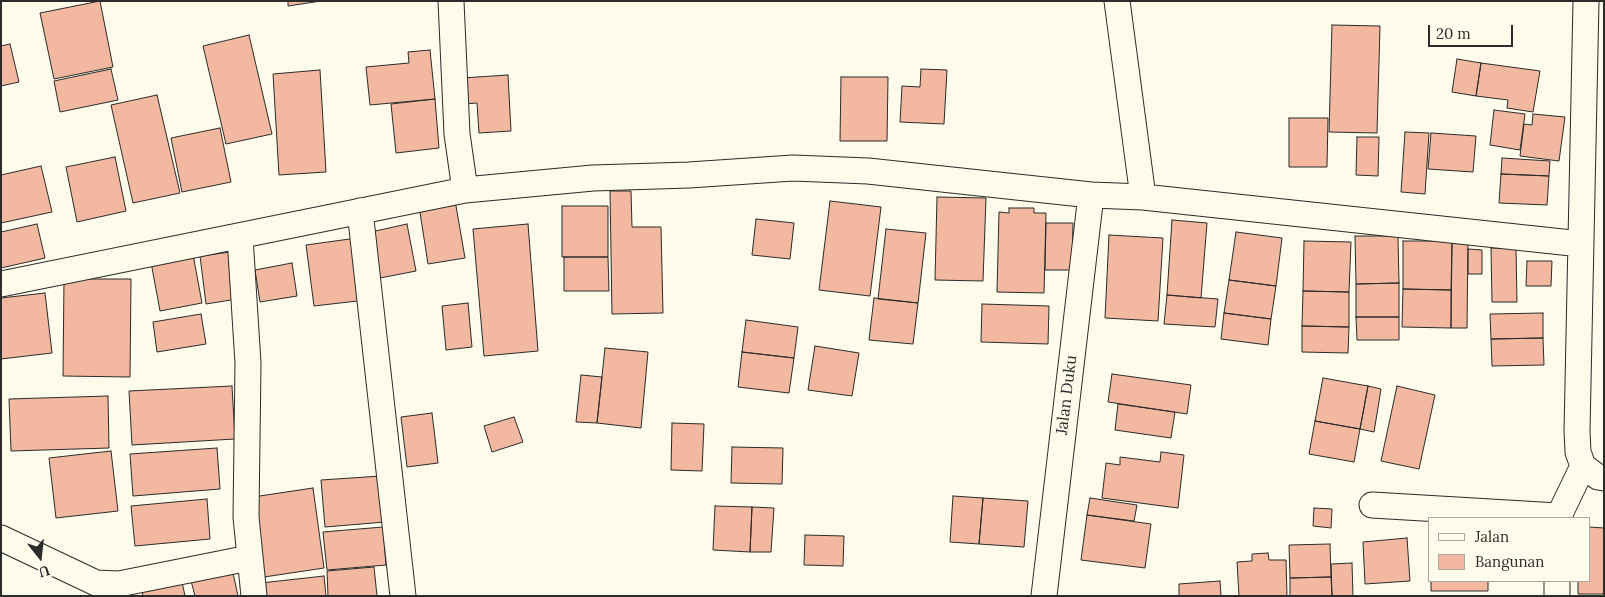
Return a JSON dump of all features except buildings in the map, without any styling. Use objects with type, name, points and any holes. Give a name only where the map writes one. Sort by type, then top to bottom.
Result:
[{"type":"street","points":[[452,1],[457,134],[465,190]]},
{"type":"street","points":[[1117,1],[1143,197]]},
{"type":"street","points":[[1372,505],[1558,517],[1593,472],[1578,452],[1577,431],[1586,1]]},
{"type":"street","points":[[1,284],[465,190],[593,178],[689,175],[792,168],[868,171],[1091,195],[1143,197],[1581,244]]},
{"type":"street","name":"Jalan Duku","points":[[1044,596],[1091,195]]},
{"type":"street","points":[[360,210],[403,596]]},
{"type":"street","points":[[240,237],[248,363],[246,517],[254,596]]},
{"type":"street","points":[[1,538],[77,575],[104,583],[119,584],[250,558]]},
{"type":"street","points":[[1556,596],[1557,582]]}]
